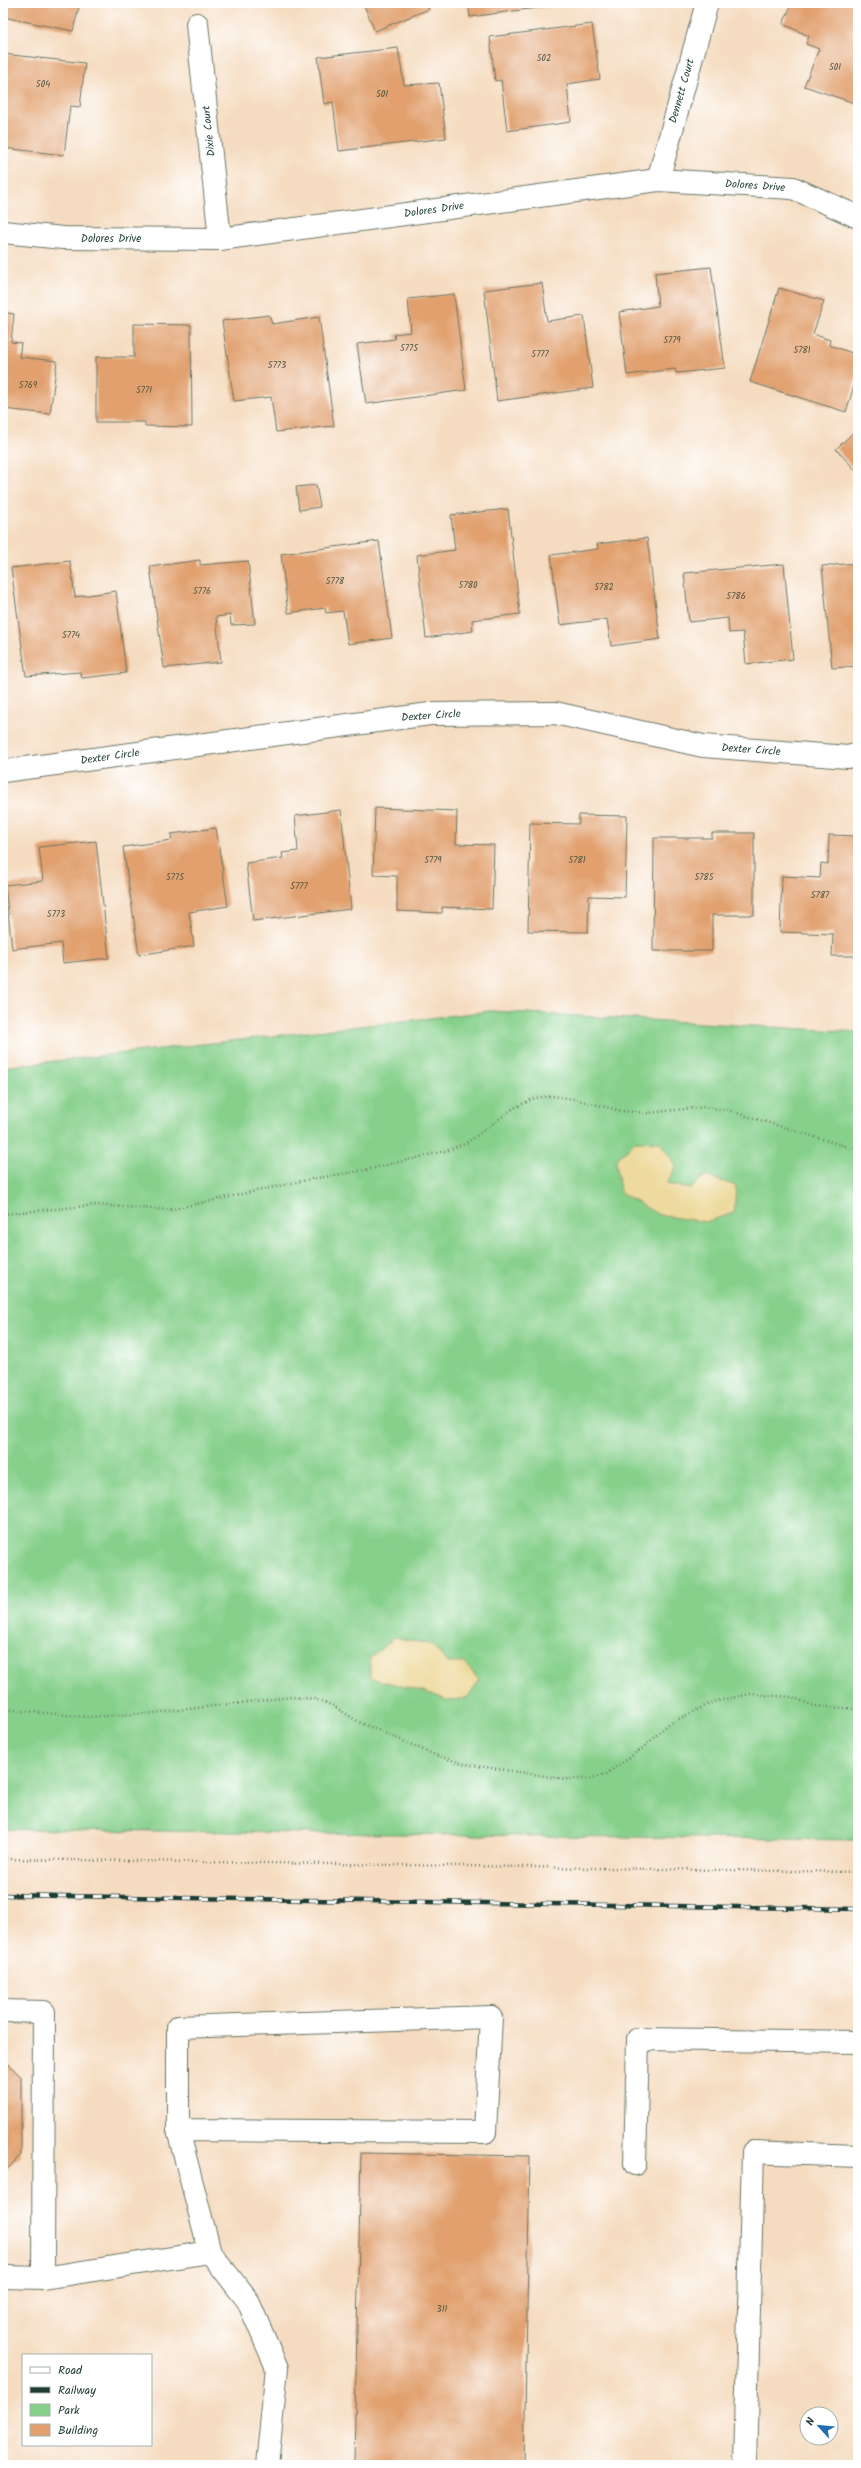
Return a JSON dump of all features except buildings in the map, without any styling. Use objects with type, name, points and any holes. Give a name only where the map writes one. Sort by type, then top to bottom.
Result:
[{"type":"street","name":"Dennett Court","points":[[658,180],[707,3]]},
{"type":"street","name":"Dixie Court","points":[[197,24],[220,239]]},
{"type":"street","name":"Dolores Drive","points":[[3,232],[63,238],[220,239],[658,180],[793,188],[858,217]]},
{"type":"street","name":"Dexter Circle","points":[[3,771],[430,714],[555,713],[703,746],[848,757],[858,754]]},
{"type":"street","points":[[3,2011],[44,2012],[43,2278]]},
{"type":"street","points":[[178,2130],[485,2132],[491,2017],[178,2027],[178,2130],[210,2252],[248,2301],[277,2368],[267,2465]]},
{"type":"street","points":[[635,2164],[638,2039],[858,2042]]},
{"type":"street","points":[[745,2465],[753,2152],[858,2156]]},
{"type":"street","points":[[3,2277],[43,2278],[210,2252]]},
{"type":"path","points":[[3,1214],[96,1205],[169,1210],[311,1179],[366,1170],[449,1150],[468,1142],[514,1108],[535,1098],[552,1096],[574,1099],[621,1111],[648,1113],[704,1107],[727,1110],[858,1150]]},
{"type":"path","points":[[3,1709],[87,1717],[153,1713],[291,1697],[314,1699],[332,1705],[357,1721],[396,1740],[435,1756],[465,1764],[565,1779],[589,1778],[606,1774],[626,1762],[667,1725],[713,1702],[750,1694],[792,1697],[814,1706],[858,1710]]},
{"type":"path","points":[[3,1859],[858,1872]]},
{"type":"green space","points":[[491,1011],[858,1032],[858,1840],[3,1829],[3,1067]]},
{"type":"sand","points":[[636,1141],[660,1142],[676,1166],[667,1184],[690,1189],[705,1176],[736,1186],[734,1213],[706,1222],[659,1215],[620,1192],[616,1160]]},
{"type":"sand","points":[[395,1637],[432,1645],[448,1663],[465,1663],[479,1680],[468,1697],[449,1701],[423,1691],[370,1678],[370,1658]]},
{"type":"railway","points":[[3,1895],[858,1909]]}]
